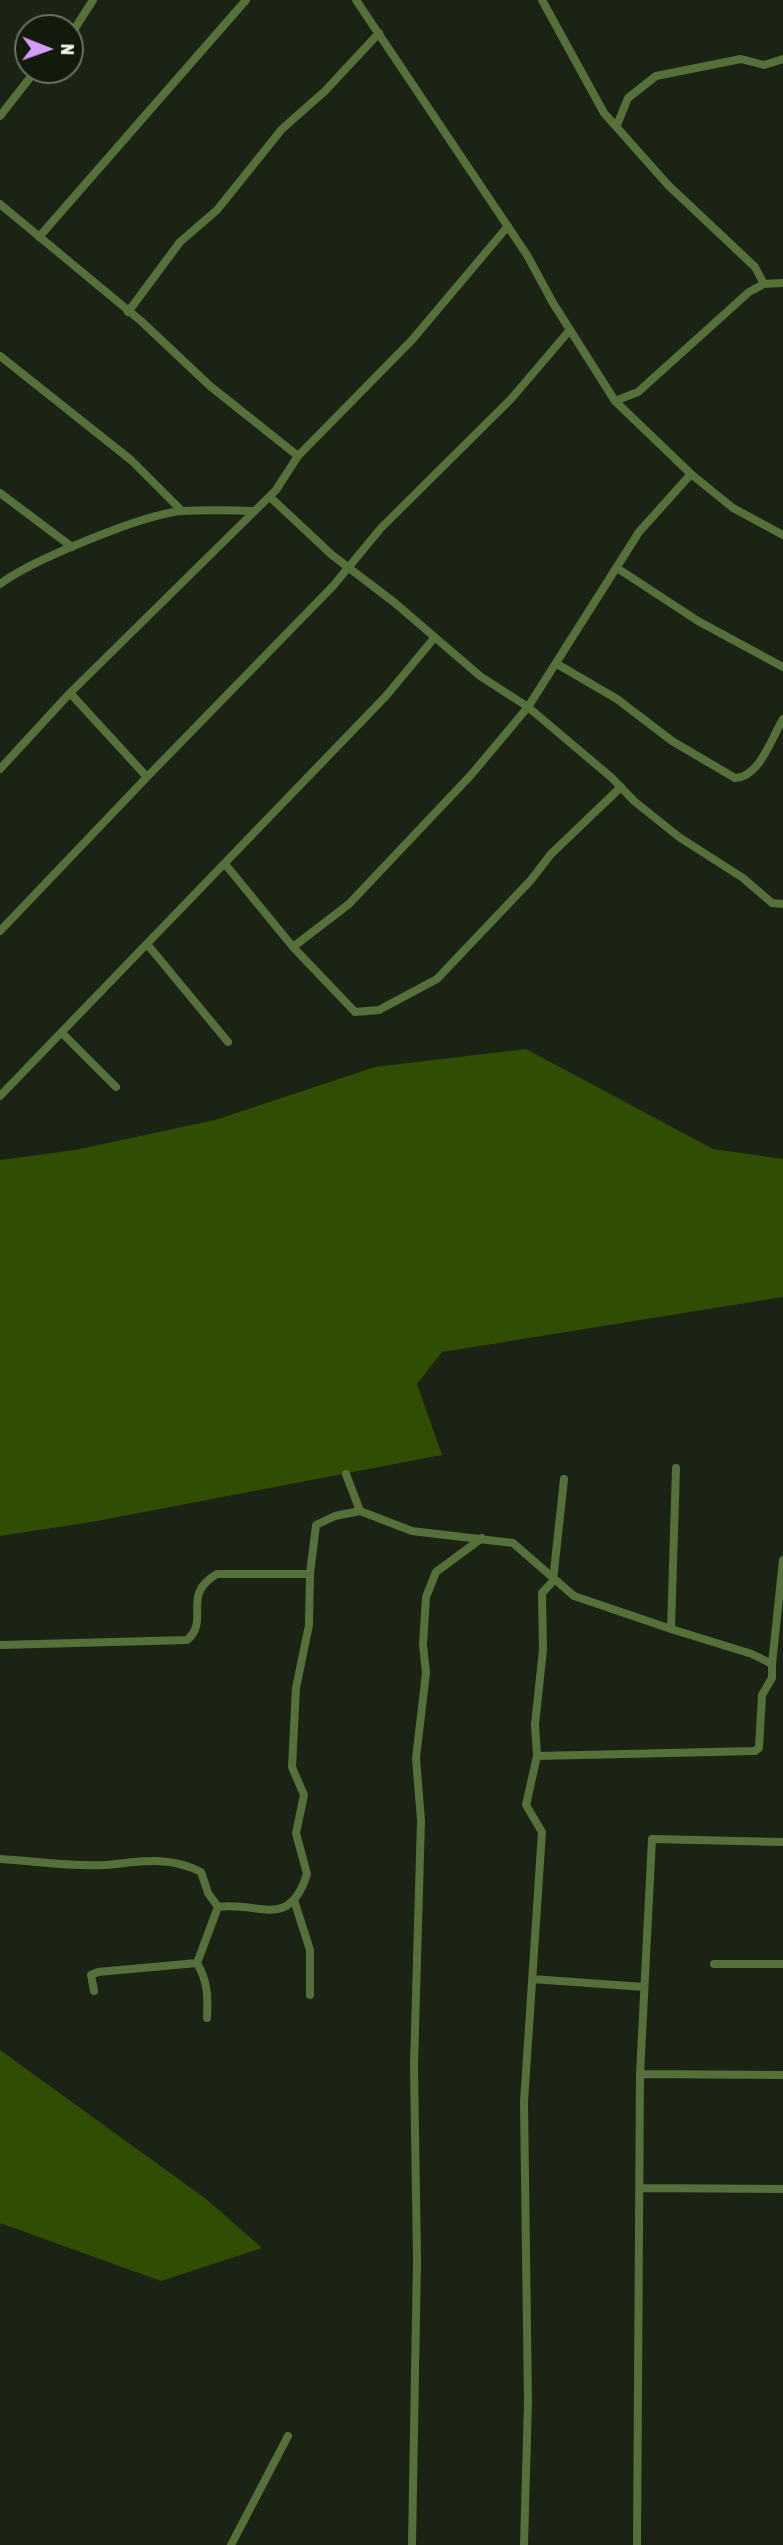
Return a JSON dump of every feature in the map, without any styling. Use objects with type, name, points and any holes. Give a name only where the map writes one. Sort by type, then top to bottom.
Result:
[{"type":"street","points":[[39,237],[246,0]]},
{"type":"street","points":[[356,0],[508,226],[569,331],[615,401],[691,474],[733,508],[783,535]]},
{"type":"street","points":[[542,0],[597,101],[668,185],[755,267],[764,284]]},
{"type":"street","points":[[128,312],[180,242],[217,210],[282,128],[325,91],[379,33]]},
{"type":"street","points":[[617,125],[628,98],[656,76],[741,59],[764,65],[783,59]]},
{"type":"street","points":[[0,116],[25,84]]},
{"type":"street","points":[[0,204],[128,312],[210,386],[298,456]]},
{"type":"street","points":[[0,769],[70,693],[252,511],[270,497],[298,456],[412,340],[508,226]]},
{"type":"street","points":[[615,401],[638,392],[749,292],[764,284],[783,283]]},
{"type":"street","points":[[0,931],[324,595],[346,567],[511,399],[569,331]]},
{"type":"street","points":[[0,356],[131,460],[182,511]]},
{"type":"street","points":[[293,947],[349,904],[471,775],[528,707],[639,532],[691,474]]},
{"type":"street","points":[[0,493],[72,547]]},
{"type":"street","points":[[270,497],[346,567],[480,676],[528,707],[679,836],[743,878],[772,903],[783,904]]},
{"type":"street","points":[[0,584],[72,547],[156,516],[182,511],[252,511]]},
{"type":"street","points":[[617,568],[698,621],[783,667]]},
{"type":"street","points":[[0,1096],[386,695],[435,637]]},
{"type":"street","points":[[557,664],[617,699],[672,741],[735,778],[745,775],[759,762],[783,719]]},
{"type":"street","points":[[70,693],[147,778]]},
{"type":"street","points":[[225,864],[293,947],[355,1012],[379,1010],[438,979],[531,880],[551,854],[621,788]]},
{"type":"street","points":[[147,944],[228,1042]]},
{"type":"street","points":[[62,1033],[116,1087]]},
{"type":"street","points":[[671,1629],[676,1468]]},
{"type":"street","points":[[346,1474],[360,1511]]},
{"type":"street","points":[[524,2545],[528,2402],[524,2102],[542,1832],[526,1805],[537,1756],[535,1724],[543,1650],[542,1593],[553,1581],[564,1479]]},
{"type":"street","points":[[218,1907],[234,1904],[276,1910],[294,1900],[307,1874],[296,1833],[304,1795],[292,1767],[296,1688],[309,1625],[310,1574],[316,1525],[335,1516],[360,1511],[412,1531],[513,1543],[524,1549],[553,1581],[574,1597],[752,1654],[772,1664]]},
{"type":"street","points":[[412,2545],[417,2260],[414,2065],[421,1820],[416,1758],[426,1673],[423,1645],[426,1597],[436,1572],[482,1538]]},
{"type":"street","points":[[537,1756],[755,1751],[760,1745],[762,1695],[772,1678],[783,1560]]},
{"type":"street","points":[[0,1645],[180,1643],[196,1629],[200,1586],[217,1574],[310,1574]]},
{"type":"street","points":[[772,1678],[783,1678]]},
{"type":"street","points":[[637,2545],[640,2074],[652,1839],[783,1842]]},
{"type":"street","points":[[0,1859],[103,1865],[145,1859],[174,1862],[201,1872],[208,1893],[218,1907]]},
{"type":"street","points":[[294,1900],[310,1950],[310,1996]]},
{"type":"street","points":[[197,1963],[218,1907]]},
{"type":"street","points":[[94,1991],[91,1975],[98,1972],[197,1963]]},
{"type":"street","points":[[197,1963],[205,1977],[207,2018]]},
{"type":"street","points":[[714,1964],[783,1964]]},
{"type":"street","points":[[532,1979],[644,1987]]},
{"type":"street","points":[[640,2074],[783,2075]]},
{"type":"street","points":[[641,2188],[783,2189]]},
{"type":"street","points":[[231,2545],[288,2436]]},
{"type":"green space","points":[[526,1049],[713,1149],[783,1159],[783,1297],[442,1352],[417,1384],[442,1455],[97,1521],[0,1536],[0,1160],[75,1150],[215,1120],[375,1067]]},
{"type":"green space","points":[[0,2050],[206,2199],[262,2248],[161,2281],[0,2223]]}]
